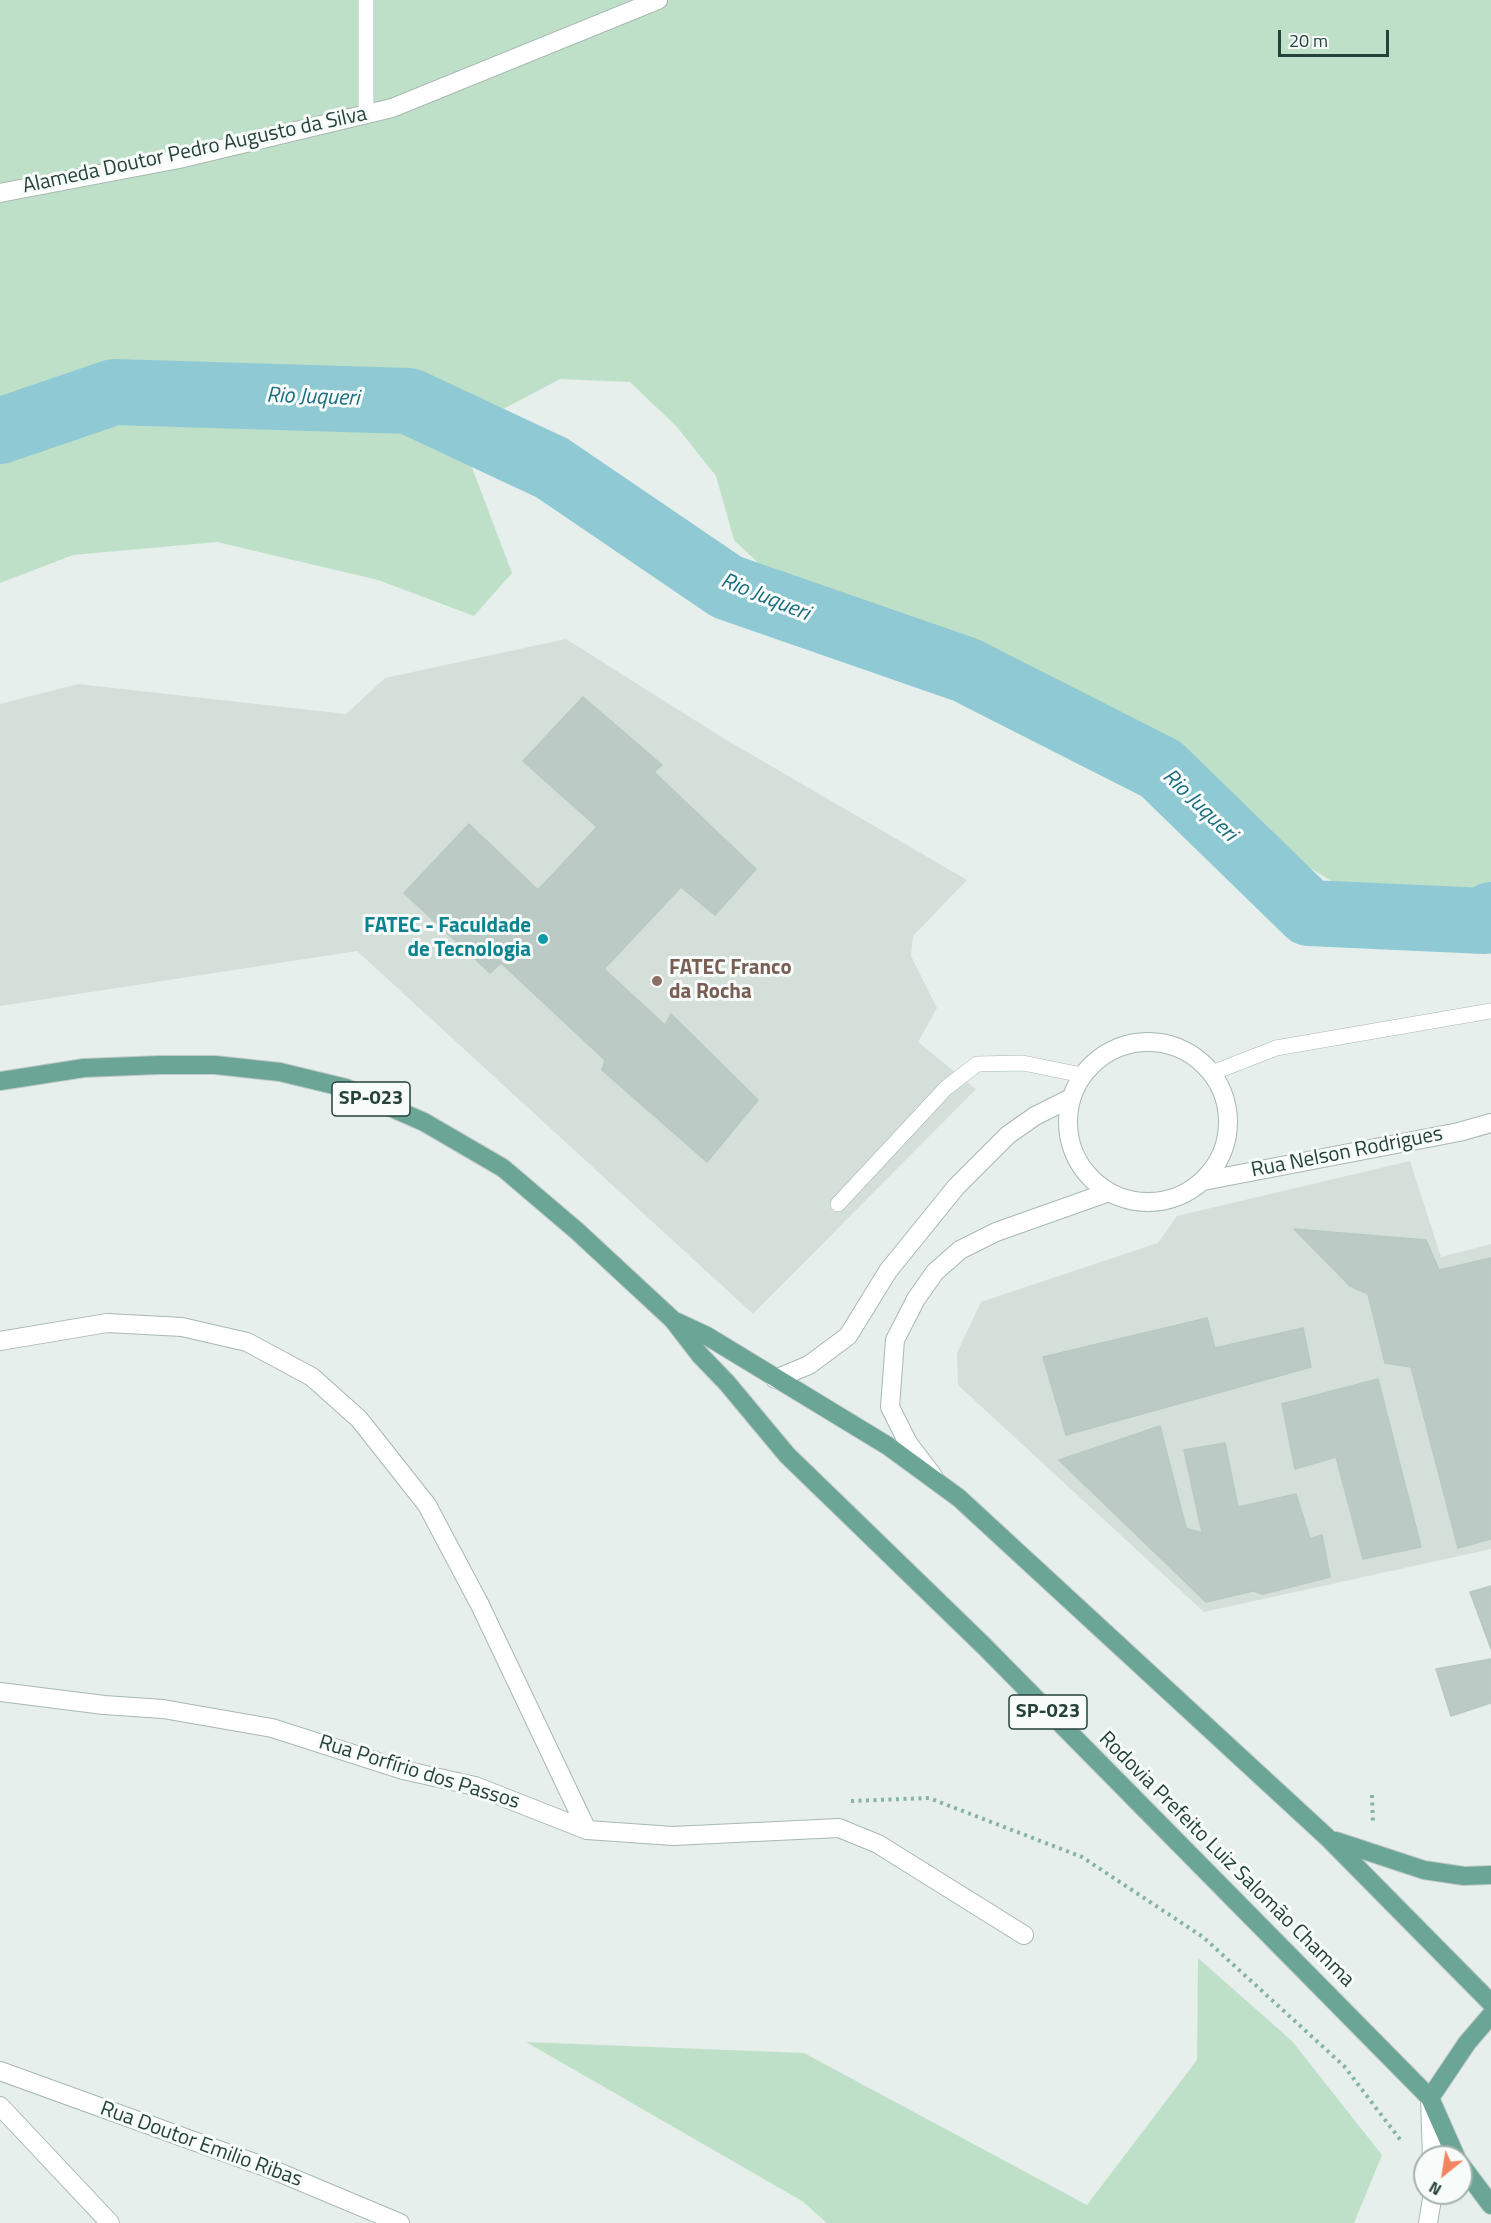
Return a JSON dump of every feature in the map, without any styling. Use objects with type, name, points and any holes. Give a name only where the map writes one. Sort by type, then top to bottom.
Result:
[{"type":"main road","name":"Rodovia Prefeito Luiz Salomão Chamma","points":[[0,1081],[84,1068],[215,1065],[280,1071],[346,1088],[424,1122],[503,1168],[577,1231],[673,1320],[700,1355],[727,1383],[787,1455],[984,1646],[1430,2098],[1451,2145]]},
{"type":"main road","name":"Rodovia Prefeito Luiz Salomão Chamma","points":[[673,1320],[707,1336],[888,1446],[959,1498],[1329,1839],[1491,2003]]},
{"type":"main road","points":[[1329,1839],[1424,1870],[1464,1875],[1491,1875]]},
{"type":"main road","points":[[1430,2098],[1467,2043],[1491,2015]]},
{"type":"main road","points":[[1473,2181],[1491,2205]]},
{"type":"street","name":"Alameda Doutor Pedro Augusto da Silva","points":[[0,193],[179,159],[392,108],[658,0]]},
{"type":"street","points":[[1145,1042],[1170,1045],[1192,1055],[1212,1073],[1225,1097],[1229,1124],[1224,1150],[1211,1174],[1191,1192],[1162,1202],[1132,1201],[1108,1192],[1086,1174],[1073,1150],[1067,1125],[1071,1098],[1082,1075],[1100,1058],[1121,1046],[1145,1042]]},
{"type":"street","points":[[775,1379],[809,1365],[848,1336],[888,1271],[956,1187],[1008,1135],[1035,1116],[1071,1098]]},
{"type":"street","name":"Rua Nelson Rodrigues","points":[[1203,1181],[1459,1132],[1491,1123]]},
{"type":"street","points":[[938,1482],[908,1443],[890,1407],[895,1340],[906,1316],[934,1272],[960,1250],[996,1232],[1108,1192]]},
{"type":"street","points":[[0,1341],[107,1323],[182,1327],[247,1342],[312,1377],[359,1419],[427,1505],[480,1605],[587,1830]]},
{"type":"street","name":"Rua Porfírio dos Passos","points":[[0,1692],[104,1705],[163,1709],[272,1728],[403,1770],[475,1786],[587,1830],[673,1836],[839,1828],[897,1854],[1024,1935]]},
{"type":"street","name":"Rua Doutor Emilio Ribas","points":[[0,2071],[271,2169],[400,2223]]},
{"type":"street","points":[[1430,2098],[1432,2145]]},
{"type":"street","points":[[0,2106],[110,2223]]},
{"type":"street","points":[[1428,2223],[1431,2205]]},
{"type":"lane","points":[[366,0],[366,114]]},
{"type":"lane","points":[[1212,1073],[1276,1048],[1491,1011]]},
{"type":"lane","points":[[838,1204],[946,1088],[977,1064],[1023,1063],[1082,1075]]},
{"type":"path","points":[[839,1828],[851,1800],[929,1798],[1082,1857],[1203,1937],[1344,2066],[1408,2150]]},
{"type":"shaded area","name":"FATEC Franco da Rocha","points":[[566,639],[723,738],[967,880],[913,936],[911,956],[937,1008],[918,1042],[976,1089],[753,1314],[357,951],[0,1006],[0,704],[78,684],[346,714],[385,678]]},
{"type":"shaded area","points":[[1410,1161],[1441,1257],[1491,1244],[1491,1549],[1204,1612],[958,1385],[957,1353],[981,1302],[1158,1243],[1177,1216]]},
{"type":"green space","points":[[0,0],[1491,0],[1491,918],[1359,898],[1273,845],[1174,748],[1067,692],[773,577],[734,540],[716,476],[677,427],[630,382],[560,379],[494,414],[471,465],[512,573],[474,616],[378,580],[217,542],[73,555],[0,583]]},
{"type":"green space","points":[[1198,1958],[1292,2041],[1382,2155],[1354,2223],[827,2223],[802,2201],[526,2042],[804,2053],[1087,2205],[1197,2060]]},
{"type":"building","name":"FATEC - Faculdade de Tecnologia","points":[[583,697],[662,765],[654,772],[756,869],[715,915],[681,887],[604,969],[665,1025],[671,1014],[758,1100],[707,1162],[602,1070],[605,1060],[501,963],[490,973],[404,893],[469,824],[538,890],[597,827],[523,761]]},
{"type":"building","points":[[1294,1229],[1426,1240],[1439,1270],[1491,1258],[1491,1539],[1458,1548],[1411,1367],[1385,1363],[1368,1294],[1350,1286]]},
{"type":"building","points":[[1207,1318],[1215,1348],[1303,1328],[1311,1367],[1066,1435],[1043,1357]]},
{"type":"building","points":[[1378,1379],[1421,1547],[1363,1559],[1336,1457],[1295,1469],[1282,1404]]},
{"type":"building","points":[[1160,1426],[1186,1528],[1202,1533],[1184,1450],[1225,1443],[1238,1507],[1296,1494],[1310,1539],[1322,1535],[1330,1577],[1263,1594],[1253,1591],[1206,1602],[1059,1460]]},
{"type":"building","points":[[1491,1586],[1491,1649],[1470,1592]]},
{"type":"building","points":[[1491,1659],[1491,1703],[1451,1716],[1436,1669]]},
{"type":"waterway","name":"Rio Juqueri","points":[[0,431],[114,392],[409,401],[552,468],[727,587],[966,670],[1161,769],[1309,913],[1485,921],[1491,915]]},
{"type":"place","name":"FATEC - Faculdade de Tecnologia","points":[[543,939]]},
{"type":"place","name":"FATEC Franco da Rocha","points":[[657,981]]}]
